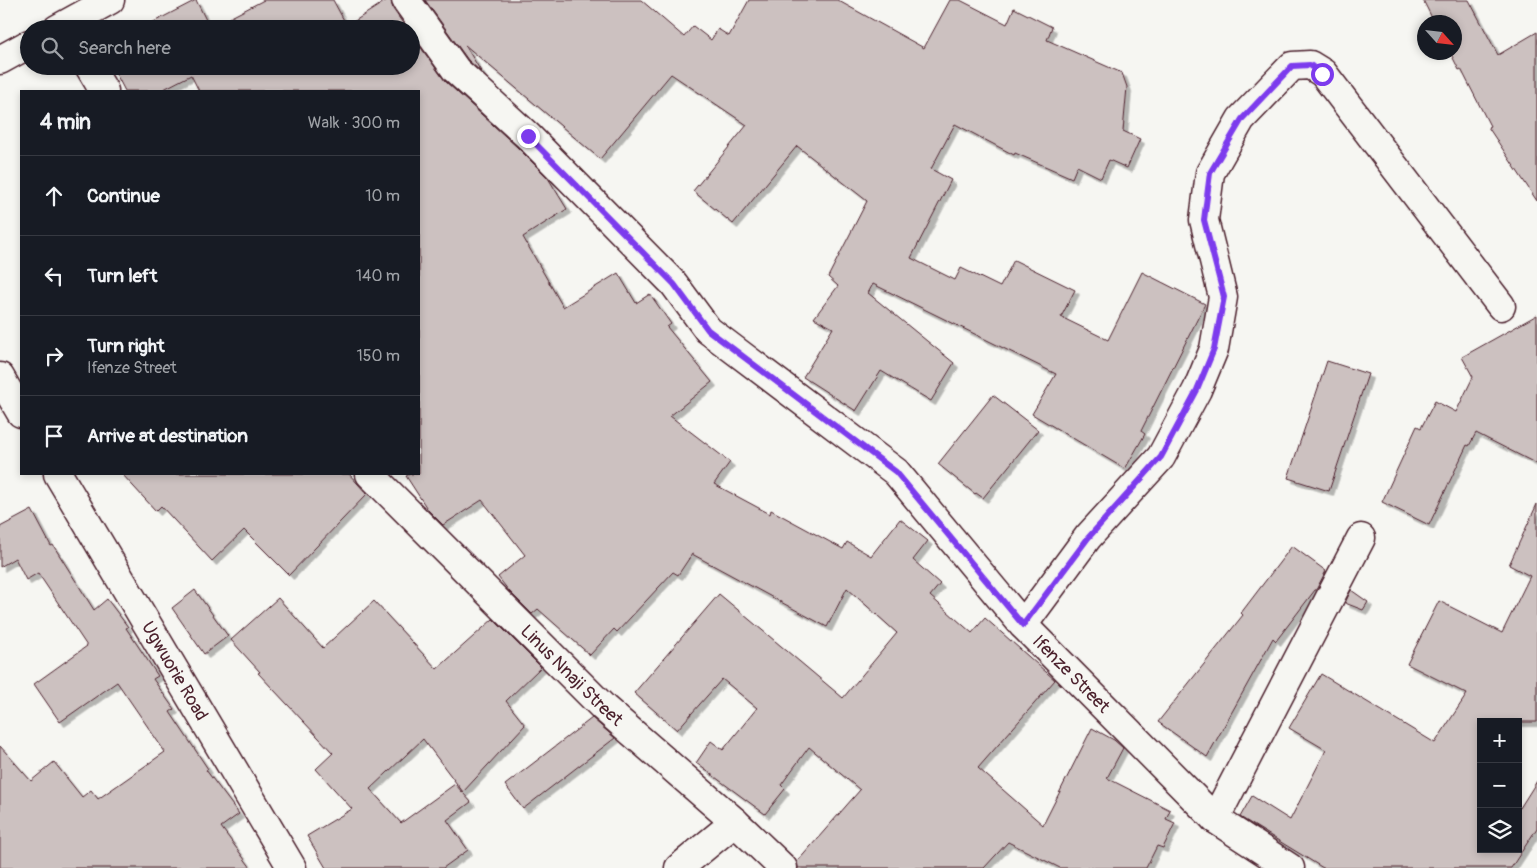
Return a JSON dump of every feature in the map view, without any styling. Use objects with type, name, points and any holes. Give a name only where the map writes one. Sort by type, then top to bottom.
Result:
[{"type":"street","points":[[75,20],[110,0]]},
{"type":"street","name":"Ifenze Street","points":[[406,0],[456,70],[528,136],[667,277],[708,330],[896,472],[1023,625],[1215,819],[1290,868]]},
{"type":"street","points":[[0,60],[20,49]]},
{"type":"street","points":[[1023,625],[1088,538],[1161,457],[1197,390],[1214,349],[1224,297],[1204,220],[1210,173],[1242,119],[1292,66],[1310,65],[1322,74],[1501,306]]},
{"type":"street","points":[[94,75],[103,90]]},
{"type":"street","points":[[0,377],[20,411]]},
{"type":"street","name":"Ugwuorie Road","points":[[59,475],[292,868]]},
{"type":"street","name":"Linus Nnaji Street","points":[[371,475],[604,708],[734,822],[783,868]]},
{"type":"street","points":[[1215,819],[1361,538]]},
{"type":"street","points":[[679,868],[734,822]]},
{"type":"building","points":[[196,0],[206,20],[157,20]]},
{"type":"building","points":[[264,0],[333,0],[344,20],[225,20]]},
{"type":"building","points":[[387,0],[391,0],[393,9],[401,20],[356,20]]},
{"type":"building","points":[[425,0],[641,0],[684,37],[693,26],[711,40],[718,29],[729,36],[749,0],[837,0],[924,48],[950,0],[960,0],[1007,24],[1014,8],[1052,27],[1047,40],[1122,73],[1127,87],[1123,131],[1140,139],[1127,168],[1109,160],[1101,178],[1077,166],[1072,178],[1015,153],[1014,155],[955,124],[931,169],[951,180],[911,258],[955,280],[961,268],[1000,287],[1014,260],[1075,290],[1061,317],[1108,340],[1142,272],[1205,304],[1141,431],[1145,434],[1125,469],[1032,414],[1056,374],[873,284],[868,293],[954,363],[931,401],[881,371],[856,411],[803,377],[833,328],[814,318],[838,286],[828,277],[867,201],[797,146],[733,224],[693,191],[747,125],[671,74],[600,159],[465,45],[482,73],[468,60]]},
{"type":"building","points":[[1423,0],[1469,0],[1498,55],[1537,32],[1537,201],[1488,127],[1490,126],[1461,69],[1459,70],[1454,60],[1462,60],[1462,15],[1430,15]]},
{"type":"building","points":[[420,46],[445,81],[548,178],[567,209],[523,237],[563,307],[618,273],[636,303],[650,294],[671,324],[667,327],[712,382],[670,416],[730,462],[714,484],[770,514],[771,510],[843,549],[847,542],[871,556],[900,519],[928,541],[913,560],[940,584],[930,596],[972,633],[985,618],[1055,680],[978,768],[1043,825],[1092,728],[1114,740],[1123,748],[1107,778],[1170,810],[1166,819],[1175,823],[1163,848],[1157,846],[1146,868],[1060,868],[1008,842],[984,868],[798,868],[797,862],[860,790],[809,747],[781,785],[785,789],[765,814],[696,763],[711,741],[723,750],[757,708],[722,679],[677,730],[634,693],[719,594],[843,698],[897,633],[847,588],[827,627],[692,554],[678,575],[673,572],[617,632],[614,629],[590,655],[538,609],[532,614],[498,577],[525,555],[482,500],[443,525],[428,510],[406,476],[420,475],[420,90],[198,90],[191,75],[420,75]]},
{"type":"building","points":[[117,75],[191,75],[162,90],[124,90]]},
{"type":"building","points":[[1537,315],[1537,464],[1476,433],[1469,446],[1467,445],[1429,525],[1382,502],[1417,426],[1421,428],[1435,401],[1456,412],[1473,377],[1462,357]]},
{"type":"building","points":[[1327,361],[1368,374],[1329,491],[1288,478]]},
{"type":"building","points":[[993,395],[1038,430],[983,498],[975,494],[938,464]]},
{"type":"building","points":[[123,475],[350,475],[367,494],[289,575],[244,530],[212,561],[161,506],[156,511]]},
{"type":"building","points":[[1537,504],[1537,722],[1522,722],[1522,718],[1477,718],[1477,853],[1521,853],[1511,868],[1323,868],[1240,817],[1252,796],[1290,820],[1326,750],[1289,728],[1321,674],[1435,743],[1467,694],[1407,664],[1439,601],[1502,633],[1530,576],[1509,565]]},
{"type":"building","points":[[32,510],[51,546],[53,545],[94,610],[107,599],[128,627],[126,628],[158,676],[153,679],[174,709],[170,712],[208,769],[206,770],[239,814],[221,827],[251,868],[0,868],[0,746],[31,781],[54,762],[82,797],[91,790],[98,799],[165,752],[117,682],[60,722],[34,684],[87,646],[38,573],[26,580],[15,558],[0,567],[0,527]]},
{"type":"building","points":[[1292,546],[1326,571],[1316,590],[1276,641],[1273,638],[1207,757],[1158,722],[1243,615],[1241,613]]},
{"type":"building","points":[[195,590],[228,636],[204,654],[172,608]]},
{"type":"building","points":[[1351,590],[1368,602],[1363,610],[1345,603]]},
{"type":"building","points":[[278,598],[323,648],[374,601],[437,669],[493,619],[541,667],[506,701],[525,725],[463,792],[423,739],[370,789],[401,823],[455,784],[471,802],[447,820],[468,850],[443,868],[326,868],[307,836],[352,809],[316,769],[333,753],[258,673],[260,672],[231,640]]},
{"type":"building","points":[[592,718],[615,738],[523,809],[505,785]]},
{"type":"building","points":[[1537,781],[1537,828],[1522,851],[1522,805]]},
{"type":"route","points":[[528,136],[674,284],[708,330],[896,472],[1023,625],[1088,538],[1161,457],[1197,390],[1214,349],[1224,297],[1204,220],[1210,173],[1242,119],[1292,66],[1310,65],[1322,74]]}]
